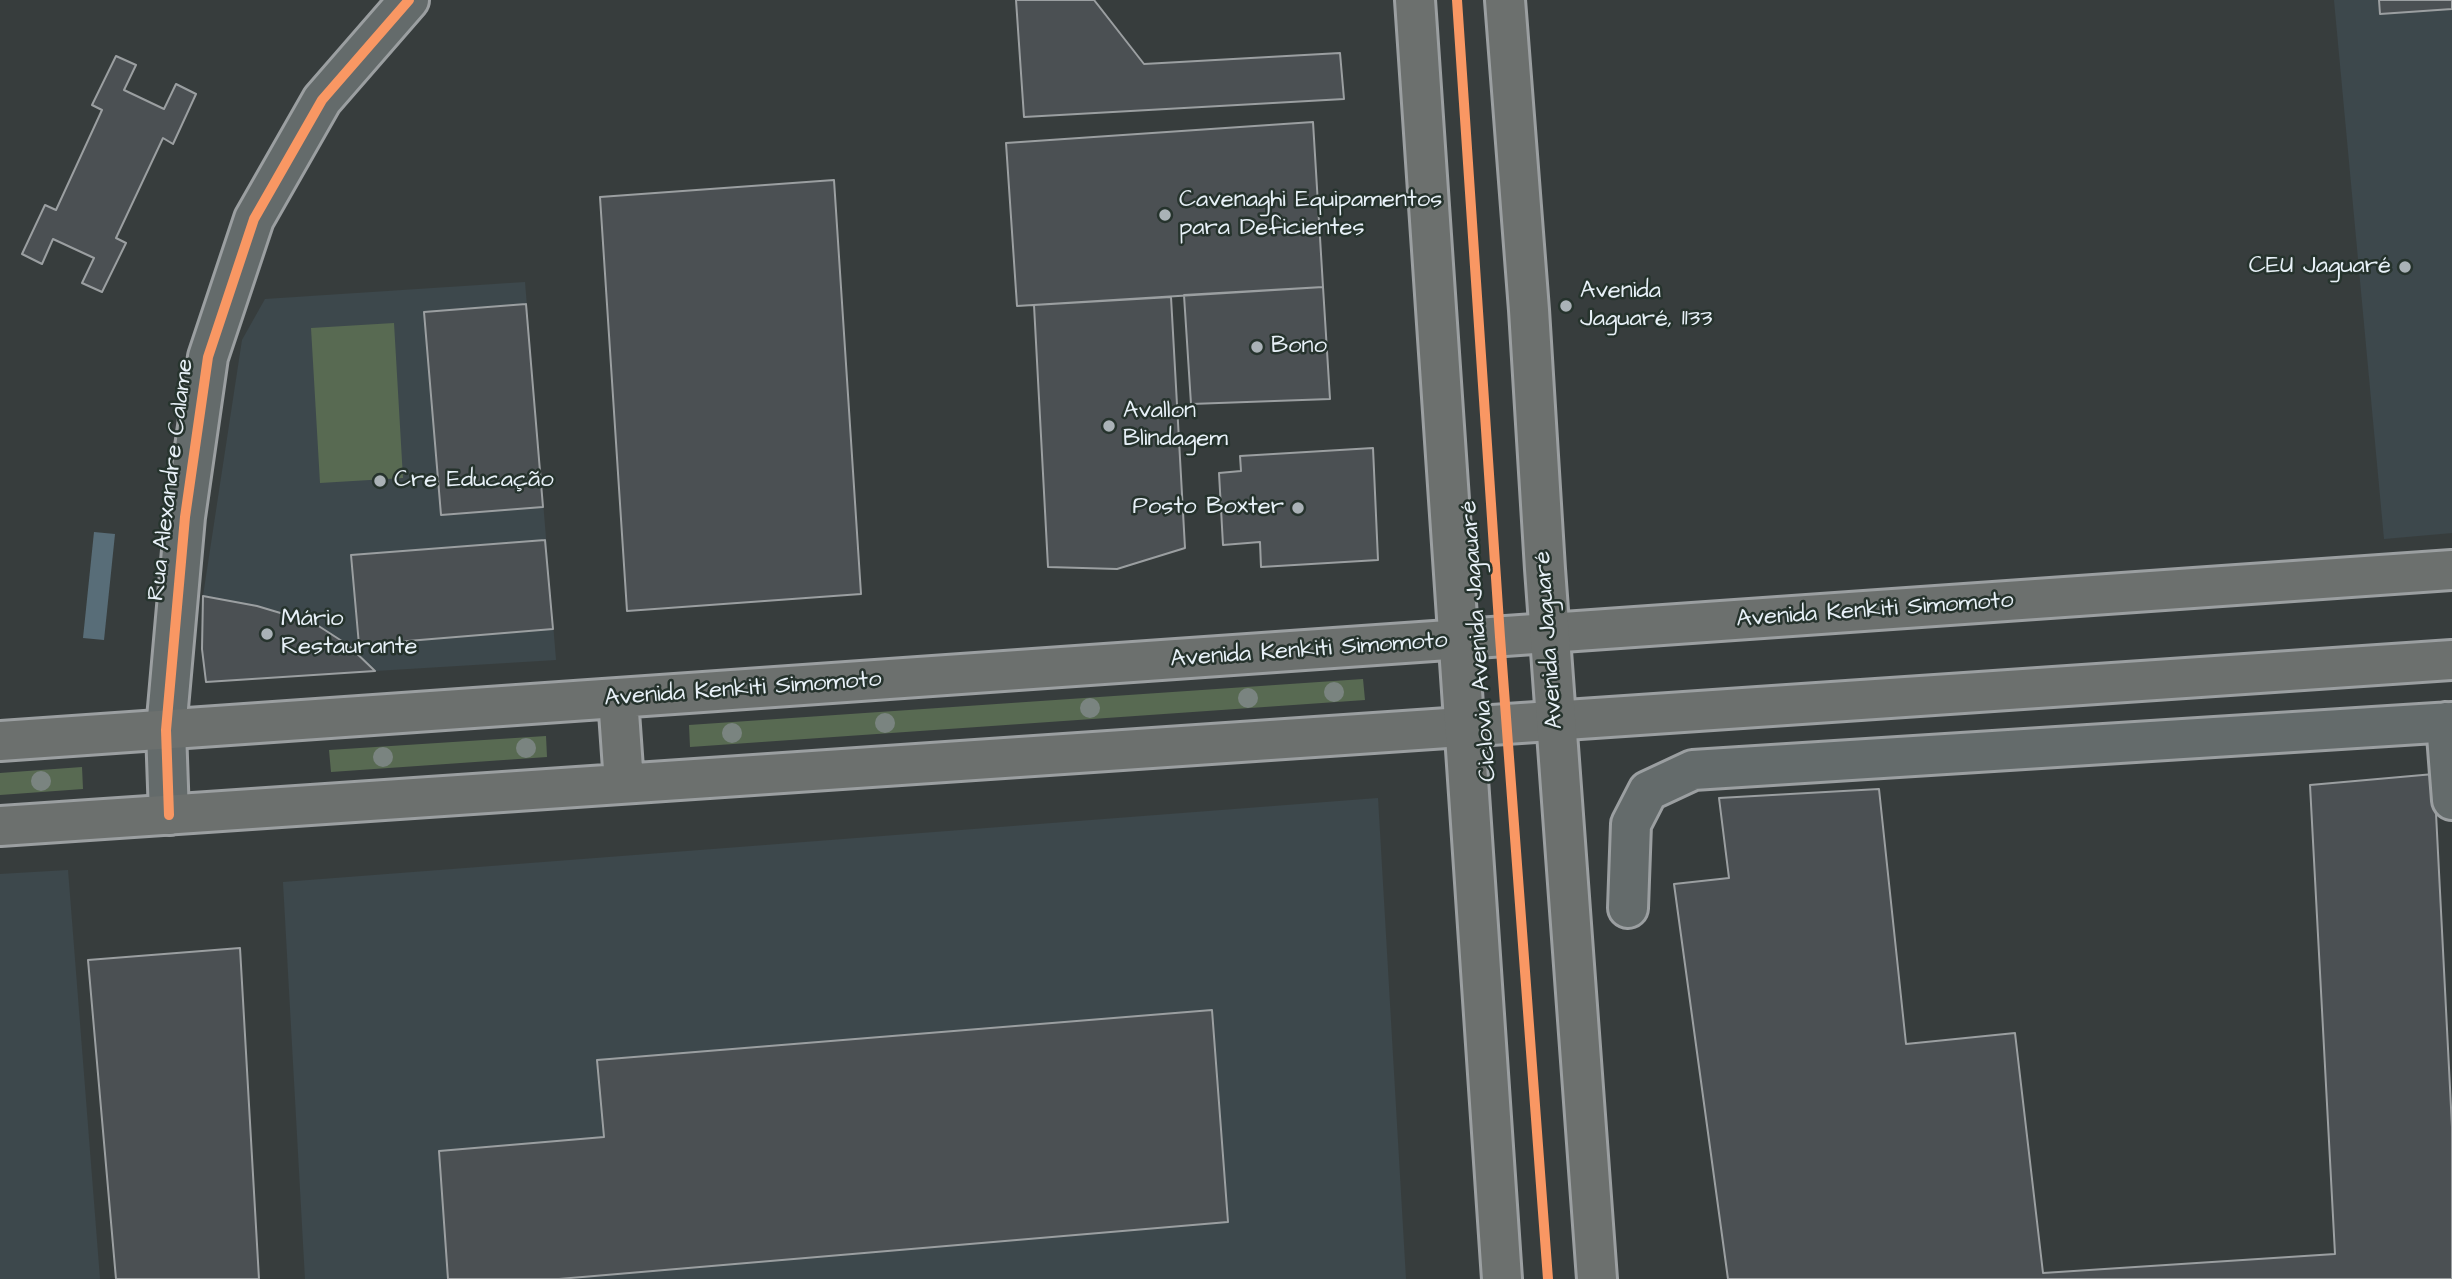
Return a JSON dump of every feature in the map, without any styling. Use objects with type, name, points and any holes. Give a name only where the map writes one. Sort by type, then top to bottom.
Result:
[{"type":"main road","points":[[1415,0],[1502,1279]]},
{"type":"main road","name":"Avenida Jaguaré","points":[[1505,0],[1597,1279]]},
{"type":"main road","name":"Avenida Kenkiti Simomoto","points":[[0,741],[2452,570]]},
{"type":"main road","points":[[0,826],[2452,660]]},
{"type":"main road","points":[[618,698],[624,783]]},
{"type":"street","name":"Rua Alexandre Calame","points":[[166,730],[185,517],[208,357],[254,219],[322,100],[409,0]]},
{"type":"street","points":[[1628,908],[1631,824],[1648,791],[1693,770],[2449,722],[2452,800]]},
{"type":"street","points":[[166,730],[169,815]]},
{"type":"shaded area","name":"CEU Jaguaré","points":[[2334,0],[2452,0],[2452,533],[2384,539]]},
{"type":"shaded area","name":"Cre Educação","points":[[525,282],[556,660],[375,671],[348,645],[314,623],[257,606],[203,596],[242,340],[265,299]]},
{"type":"shaded area","points":[[1378,798],[1406,1279],[305,1279],[283,882]]},
{"type":"shaded area","points":[[68,870],[100,1279],[0,1279],[0,874]]},
{"type":"green space","points":[[394,323],[403,478],[320,483],[311,328]]},
{"type":"green space","points":[[1363,679],[1365,700],[690,747],[689,725]]},
{"type":"green space","points":[[546,736],[547,757],[331,772],[329,750]]},
{"type":"green space","points":[[82,767],[83,789],[0,795],[0,773]]},
{"type":"water","points":[[94,532],[115,534],[104,640],[83,638]]},
{"type":"building","points":[[1016,0],[1094,0],[1144,64],[1340,53],[1344,99],[1024,117]]},
{"type":"building","points":[[2379,0],[2452,0],[2452,9],[2380,14]]},
{"type":"building","points":[[116,56],[136,65],[124,90],[164,109],[176,84],[196,94],[173,144],[163,138],[116,238],[126,243],[102,292],[82,283],[94,258],[53,239],[42,264],[22,254],[45,205],[56,210],[102,110],[92,105]]},
{"type":"building","name":"Cavenaghi Equipamentos para Deficientes","points":[[1313,122],[1323,287],[1017,306],[1006,143]]},
{"type":"building","points":[[834,180],[861,594],[627,611],[600,197]]},
{"type":"building","name":"Bono","points":[[1323,287],[1330,399],[1191,404],[1184,295]]},
{"type":"building","name":"Avallon Blindagem","points":[[1171,297],[1185,548],[1117,569],[1048,567],[1034,305]]},
{"type":"building","points":[[526,304],[543,507],[441,515],[424,312]]},
{"type":"building","name":"Posto Boxter","points":[[1373,448],[1378,560],[1261,567],[1260,542],[1223,545],[1219,473],[1241,471],[1240,456]]},
{"type":"building","points":[[545,540],[553,629],[359,645],[351,555]]},
{"type":"building","name":"Mário Restaurante","points":[[203,596],[257,606],[314,623],[348,645],[375,671],[206,682],[202,649]]},
{"type":"building","points":[[2434,774],[2452,1127],[2452,1279],[1728,1279],[1674,884],[1729,878],[1719,798],[1879,789],[1906,1044],[2015,1033],[2043,1273],[2335,1254],[2310,785]]},
{"type":"building","points":[[240,948],[259,1279],[116,1279],[88,960]]},
{"type":"building","points":[[1212,1010],[1228,1222],[559,1279],[448,1279],[439,1151],[604,1137],[597,1060]]},
{"type":"cycle path","points":[[169,815],[166,730],[185,517],[208,357],[254,219],[322,100],[409,0]]},
{"type":"cycle path","name":"Ciclovia Avenida Jagauaré","points":[[1457,0],[1500,637],[1548,1279]]},
{"type":"place","name":"Cavenaghi Equipamentos para Deficientes","points":[[1165,215]]},
{"type":"place","name":"CEU Jaguaré","points":[[2405,267]]},
{"type":"place","name":"Avenida Jaguaré, 1133","points":[[1566,306]]},
{"type":"place","name":"Bono","points":[[1257,347]]},
{"type":"place","name":"Avallon Blindagem","points":[[1109,426]]},
{"type":"place","name":"Cre Educação","points":[[380,481]]},
{"type":"place","name":"Posto Boxter","points":[[1298,508]]},
{"type":"place","name":"Mário Restaurante","points":[[267,634]]}]
